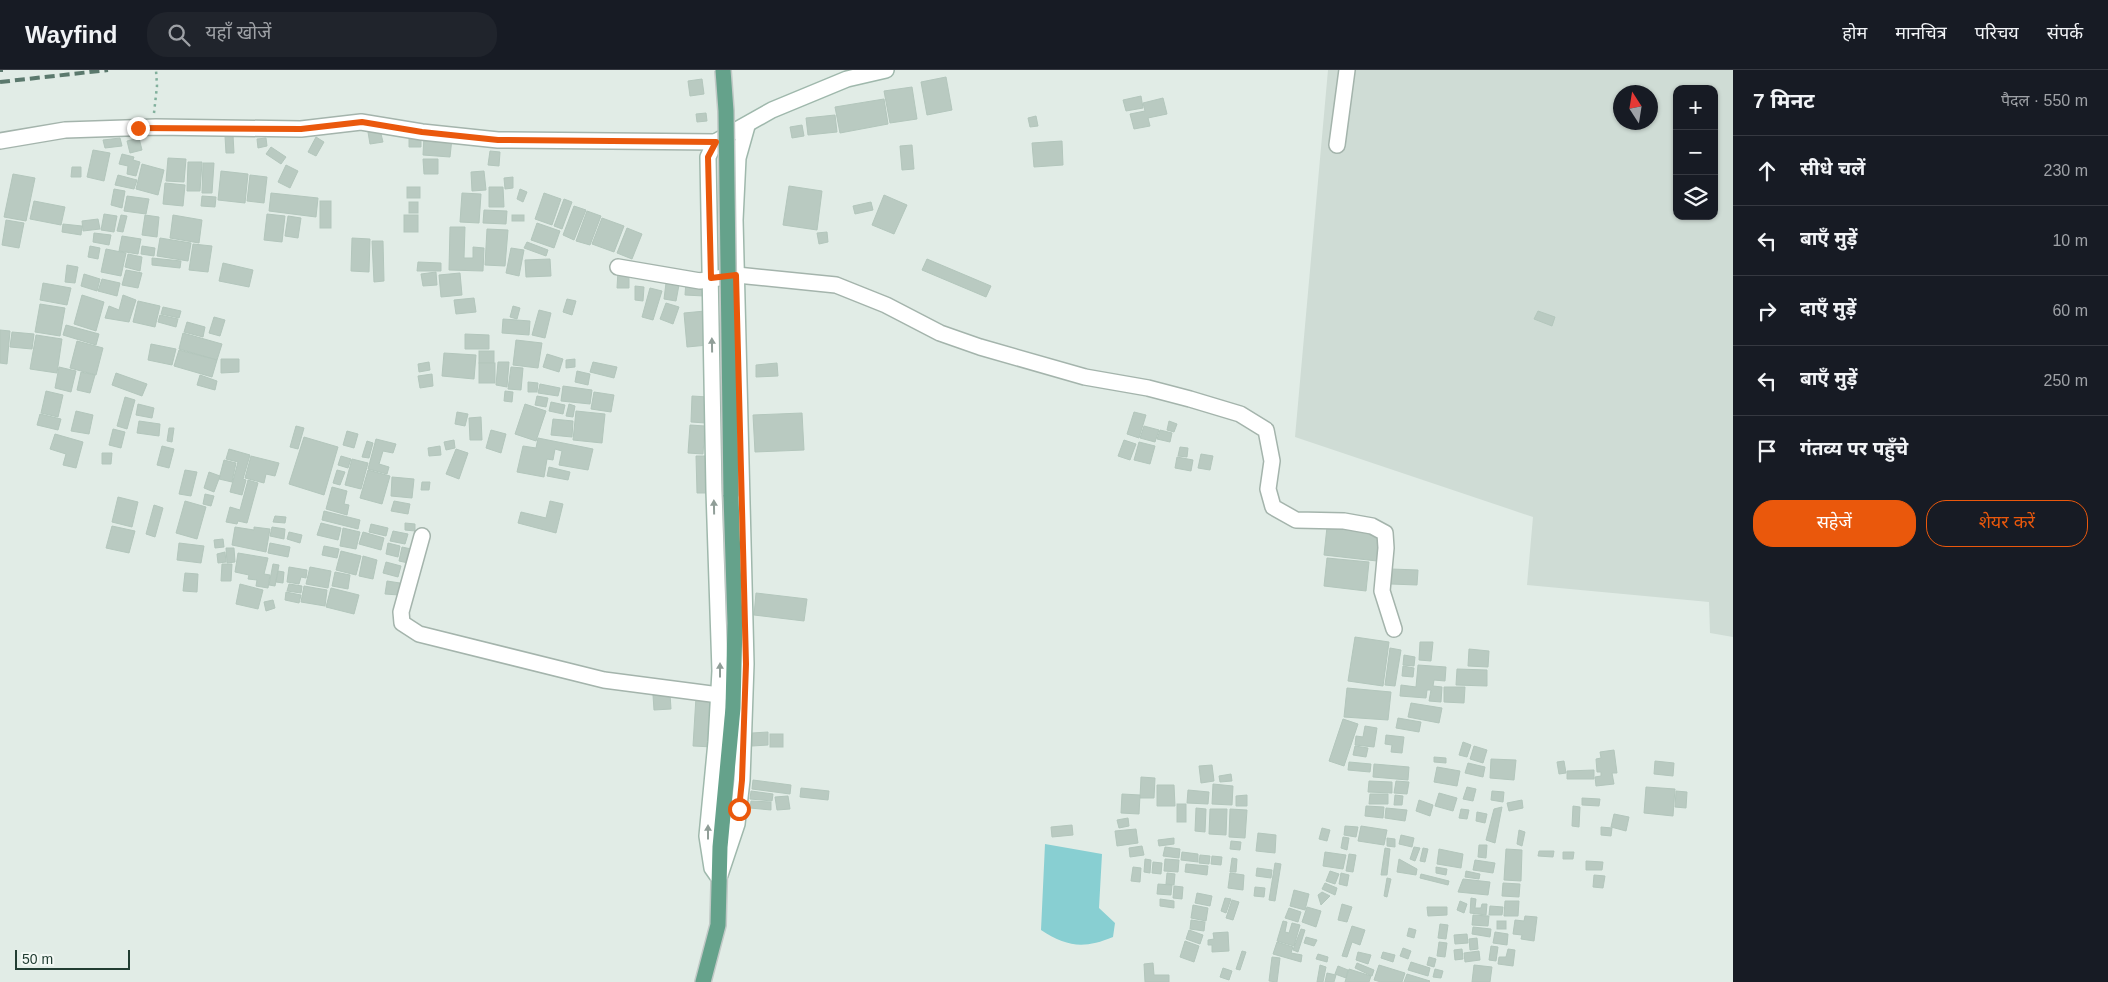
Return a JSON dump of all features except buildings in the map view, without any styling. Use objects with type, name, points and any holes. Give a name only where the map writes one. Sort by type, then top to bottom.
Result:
[{"type":"main road","points":[[703,982],[718,925],[719,878],[733,708],[735,623],[731,495],[726,111],[723,70]]},
{"type":"street","points":[[0,141],[65,130],[156,128],[301,129],[362,122],[422,132],[498,140],[716,142],[772,110],[847,79],[886,70]]},
{"type":"street","points":[[1337,145],[1347,70]]},
{"type":"street","points":[[719,878],[737,824],[744,744],[746,664],[735,220],[738,158],[747,126]]},
{"type":"street","points":[[716,142],[708,157],[719,695],[707,836],[712,868],[719,878]]},
{"type":"street","points":[[618,267],[700,281],[736,275],[836,285],[886,305],[940,333],[980,347],[1086,377],[1148,388],[1240,414],[1266,430],[1272,461],[1268,489],[1273,507],[1296,520],[1344,522],[1372,526],[1385,533],[1386,548],[1382,590],[1394,630]]},
{"type":"street","points":[[422,536],[401,612],[402,623],[419,634],[604,680],[719,695]]},
{"type":"path","points":[[156,70],[157,86],[154,111],[156,128]]},
{"type":"shaded area","points":[[1328,70],[1733,70],[1733,637],[1710,633],[1709,602],[1527,585],[1533,517],[1295,437]]},
{"type":"water","points":[[1045,844],[1102,854],[1099,908],[1115,923],[1113,937],[1084,945],[1059,940],[1041,930]]},
{"type":"railway","points":[[0,82],[108,70]]},
{"type":"route","points":[[138,128],[301,129],[362,122],[422,132],[498,140],[716,142],[708,157],[711,278],[736,275],[746,664],[742,780],[739,809]]}]
